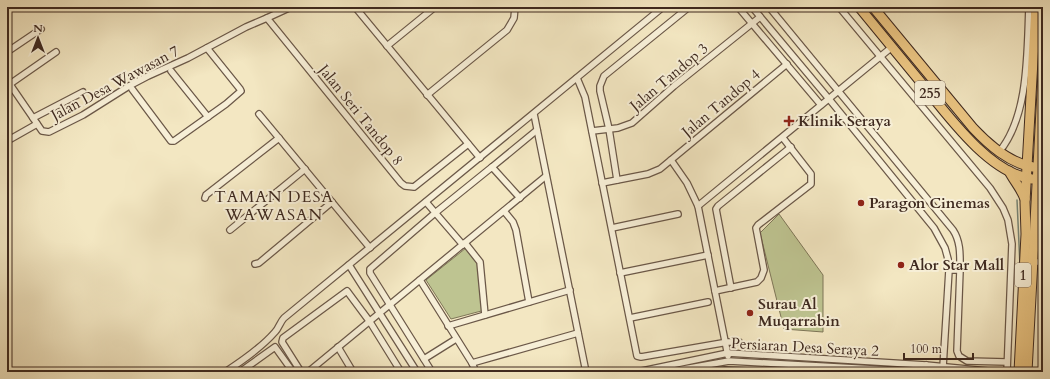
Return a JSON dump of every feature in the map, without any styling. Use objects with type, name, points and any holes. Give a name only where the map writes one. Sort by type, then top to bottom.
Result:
[{"type":"main road","name":"255","points":[[859,7],[975,146],[992,161],[1009,171],[1036,179]]},
{"type":"main road","name":"255","points":[[872,7],[973,128],[999,152],[1010,158],[1036,167]]},
{"type":"main road","name":"1","points":[[1036,7],[1029,149],[1036,167]]},
{"type":"main road","name":"1","points":[[1027,372],[1036,167],[1041,141],[1043,72]]},
{"type":"main road","points":[[1010,158],[1018,159],[1022,157],[1029,149]]},
{"type":"main road","points":[[1009,171],[1021,189],[1025,202]]},
{"type":"main road","name":"1","points":[[1019,372],[1026,234],[1025,202],[1036,179]]},
{"type":"street","points":[[132,89],[171,141],[174,141],[226,104],[240,91],[240,89],[207,48],[239,31],[291,7]]},
{"type":"street","points":[[355,7],[480,158]]},
{"type":"street","points":[[387,46],[434,7]]},
{"type":"street","points":[[427,95],[507,30],[514,18],[515,7]]},
{"type":"street","points":[[225,372],[240,362],[272,335],[277,330],[284,318],[663,7]]},
{"type":"street","points":[[617,180],[600,91],[600,86],[604,76],[689,7]]},
{"type":"street","points":[[738,7],[822,105]]},
{"type":"street","points":[[752,7],[934,228],[945,248],[948,259],[948,270],[943,367]]},
{"type":"street","points":[[769,7],[953,230],[960,251],[957,351],[959,356],[966,361],[1007,362]]},
{"type":"street","points":[[839,7],[990,188],[1003,208],[1008,220],[1012,244],[1007,372]]},
{"type":"street","points":[[999,152],[1014,129],[1020,108],[1025,72],[1029,7]]},
{"type":"street","name":"Jalan Tandop 3","points":[[592,131],[618,128],[632,123],[674,86],[760,17]]},
{"type":"street","name":"Jalan Seri Tandop 8","points":[[267,18],[405,186],[414,186],[468,144]]},
{"type":"street","points":[[7,52],[42,29]]},
{"type":"street","points":[[698,206],[783,138],[892,47]]},
{"type":"street","name":"Jalan Desa Wawasan 7","points":[[37,124],[44,132],[49,132],[83,115],[135,82],[207,48]]},
{"type":"street","points":[[7,141],[37,124],[8,82],[56,52]]},
{"type":"street","name":"Jalan Tandop 4","points":[[602,183],[654,172],[671,160],[787,64]]},
{"type":"street","points":[[171,71],[208,117]]},
{"type":"street","points":[[577,78],[585,97],[637,356],[639,357],[726,342],[739,342]]},
{"type":"street","points":[[33,118],[83,92]]},
{"type":"street","points":[[259,114],[370,248]]},
{"type":"street","points":[[534,114],[586,372]]},
{"type":"street","points":[[432,372],[370,273],[370,269],[435,213],[537,130]]},
{"type":"street","points":[[205,198],[206,195],[279,138]]},
{"type":"street","points":[[715,291],[757,282],[761,278],[764,270],[756,228],[811,184],[812,174],[783,138]]},
{"type":"street","points":[[731,288],[716,211],[718,206],[791,147]]},
{"type":"street","points":[[671,160],[687,183],[698,206],[729,361]]},
{"type":"street","points":[[492,167],[520,198]]},
{"type":"street","points":[[230,230],[305,169]]},
{"type":"street","points":[[308,372],[546,176]]},
{"type":"street","points":[[710,197],[718,206]]},
{"type":"street","points":[[255,264],[259,263],[332,202]]},
{"type":"street","points":[[426,202],[480,262],[485,315]]},
{"type":"street","points":[[504,211],[513,222],[516,230],[529,302]]},
{"type":"street","points":[[612,228],[678,214]]},
{"type":"street","points":[[620,273],[708,255]]},
{"type":"street","points":[[1033,262],[1043,262]]},
{"type":"street","points":[[349,265],[417,372]]},
{"type":"street","points":[[948,270],[960,270]]},
{"type":"street","points":[[420,280],[472,363],[476,372]]},
{"type":"street","points":[[448,326],[570,290]]},
{"type":"street","points":[[301,372],[282,342],[283,338],[345,291],[348,291],[370,322],[401,372]]},
{"type":"street","points":[[630,318],[708,302]]},
{"type":"street","points":[[472,363],[578,333]]},
{"type":"street","points":[[424,359],[456,339]]},
{"type":"street","points":[[240,372],[275,347],[293,372]]},
{"type":"street","points":[[338,347],[353,372]]},
{"type":"street","name":"Persiaran Desa Seraya 2","points":[[637,372],[728,353],[923,367]]},
{"type":"street","points":[[830,360],[830,369]]},
{"type":"street","name":"Persiaran Desa Seraya 2","points":[[667,372],[729,361],[830,369],[913,371],[923,367]]},
{"type":"street","points":[[966,361],[966,370]]},
{"type":"street","points":[[751,362],[751,371]]},
{"type":"street","points":[[923,367],[943,367],[998,372]]},
{"type":"street","points":[[708,372],[725,370],[772,372]]},
{"type":"green space","points":[[779,214],[823,275],[823,332],[784,329],[760,233]]},
{"type":"green space","points":[[466,248],[478,263],[485,310],[451,319],[426,280]]},
{"type":"waterway","points":[[1017,200],[1020,266]]},
{"type":"place","name":"Klinik Seraya","points":[[789,121]]},
{"type":"place","name":"Paragon Cinemas","points":[[861,203]]},
{"type":"place","name":"Alor Star Mall","points":[[901,265]]},
{"type":"place","name":"Surau Al Muqarrabin","points":[[750,313]]},
{"type":"district","name":"TAMAN DESA WAWASAN","points":[[274,206]]}]
